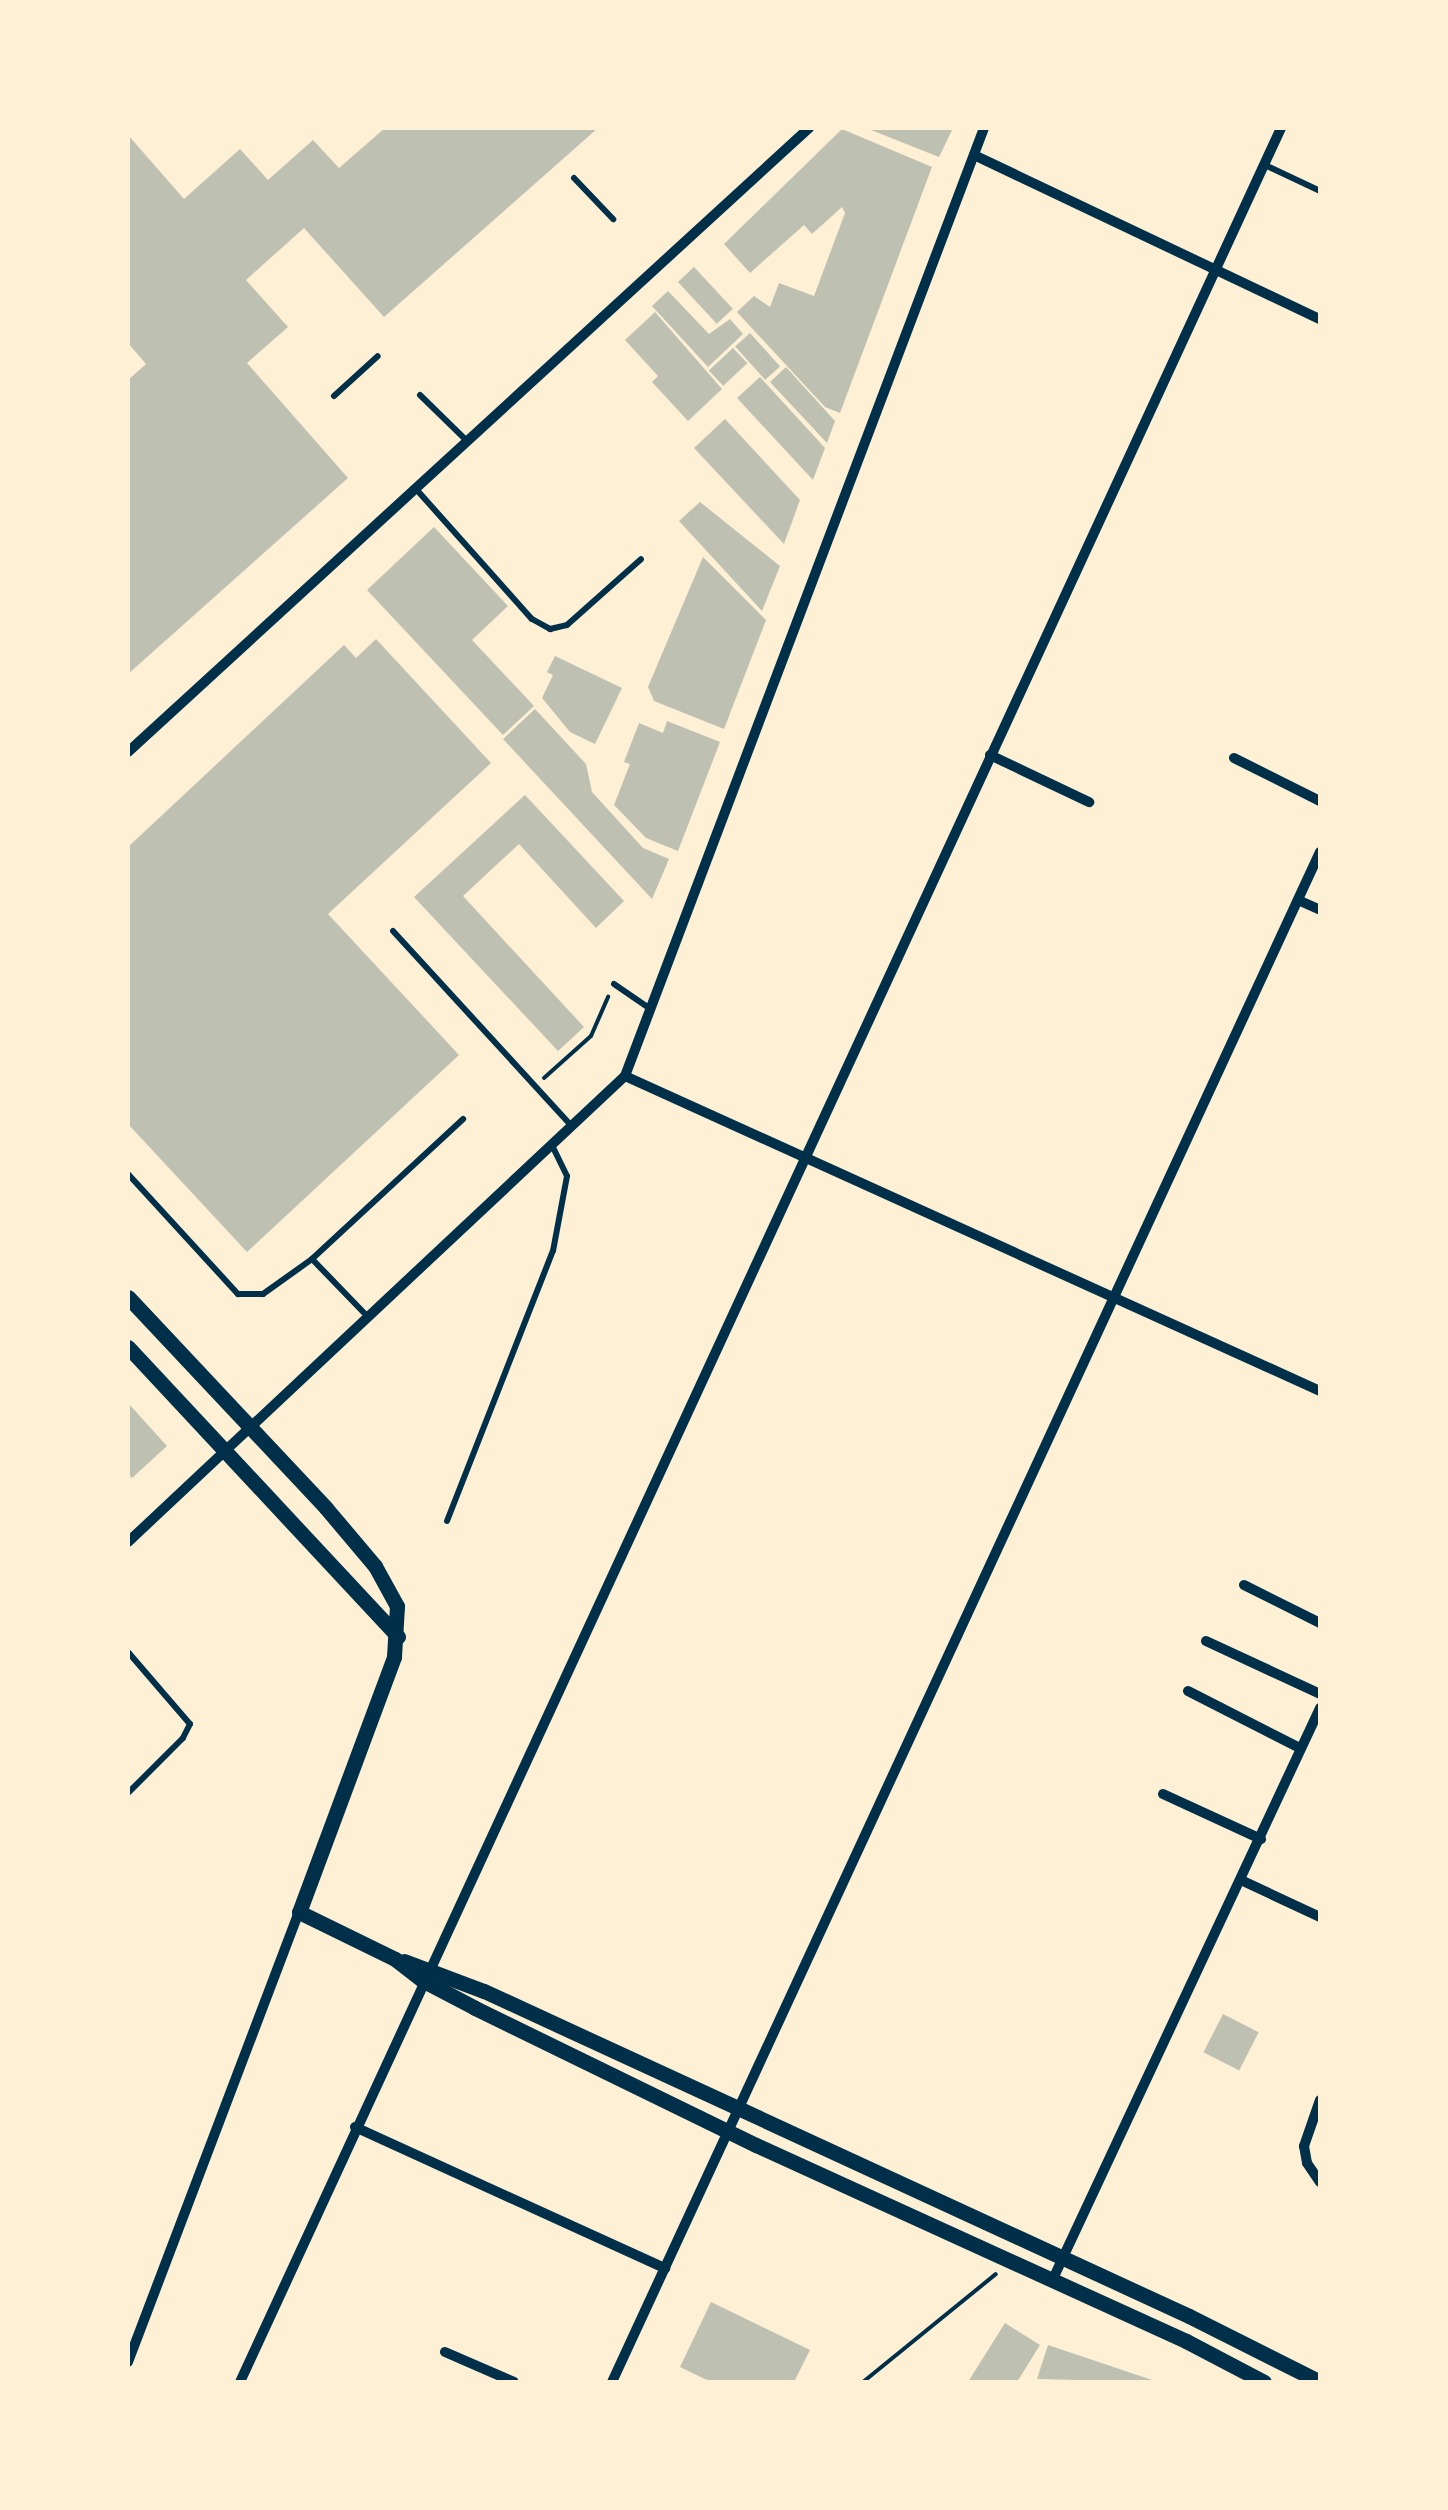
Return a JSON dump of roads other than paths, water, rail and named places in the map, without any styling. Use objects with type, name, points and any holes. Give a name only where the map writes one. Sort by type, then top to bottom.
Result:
[{"type":"street","points":[[128,752],[810,128]]},
{"type":"street","points":[[128,1542],[625,1076],[984,128]]},
{"type":"street","points":[[240,2382],[425,1974],[1281,128]]},
{"type":"street","points":[[974,155],[1320,319]]},
{"type":"street","points":[[990,755],[1089,802]]},
{"type":"street","points":[[1234,758],[1320,801]]},
{"type":"street","points":[[612,2382],[1320,852]]},
{"type":"street","points":[[1298,900],[1320,910]]},
{"type":"street","points":[[625,1076],[1319,1387]]},
{"type":"street","points":[[128,1297],[375,1566],[397,1606],[398,1637],[129,2355]]},
{"type":"street","points":[[128,1347],[398,1637]]},
{"type":"street","points":[[1244,1585],[1320,1624]]},
{"type":"street","points":[[1206,1642],[1320,1694]]},
{"type":"street","points":[[1188,1691],[1300,1748]]},
{"type":"street","points":[[1052,2282],[1320,1708]]},
{"type":"street","points":[[1163,1794],[1261,1839]]},
{"type":"street","points":[[1242,1881],[1320,1917]]},
{"type":"street","points":[[298,1912],[726,2131],[1186,2341],[1264,2382]]},
{"type":"street","points":[[425,1974],[737,2108],[1064,2258],[1320,2382]]},
{"type":"street","points":[[1320,2100],[1304,2146],[1307,2163],[1320,2182]]},
{"type":"street","points":[[355,2127],[665,2268]]},
{"type":"street","points":[[446,2352],[514,2382]]},
{"type":"lane","points":[[1264,164],[1320,191]]},
{"type":"lane","points":[[574,178],[613,219]]},
{"type":"lane","points":[[334,396],[378,356]]},
{"type":"lane","points":[[420,394],[467,441]]},
{"type":"lane","points":[[416,488],[532,619],[550,629],[567,625],[641,559]]},
{"type":"lane","points":[[392,931],[572,1126]]},
{"type":"lane","points":[[614,984],[649,1008]]},
{"type":"lane","points":[[128,1174],[238,1294],[263,1294],[280,1286],[312,1259],[463,1119]]},
{"type":"lane","points":[[447,1521],[553,1250],[567,1176],[552,1145]]},
{"type":"lane","points":[[312,1259],[368,1318]]},
{"type":"lane","points":[[128,1652],[190,1724],[183,1738],[128,1792]]}]
